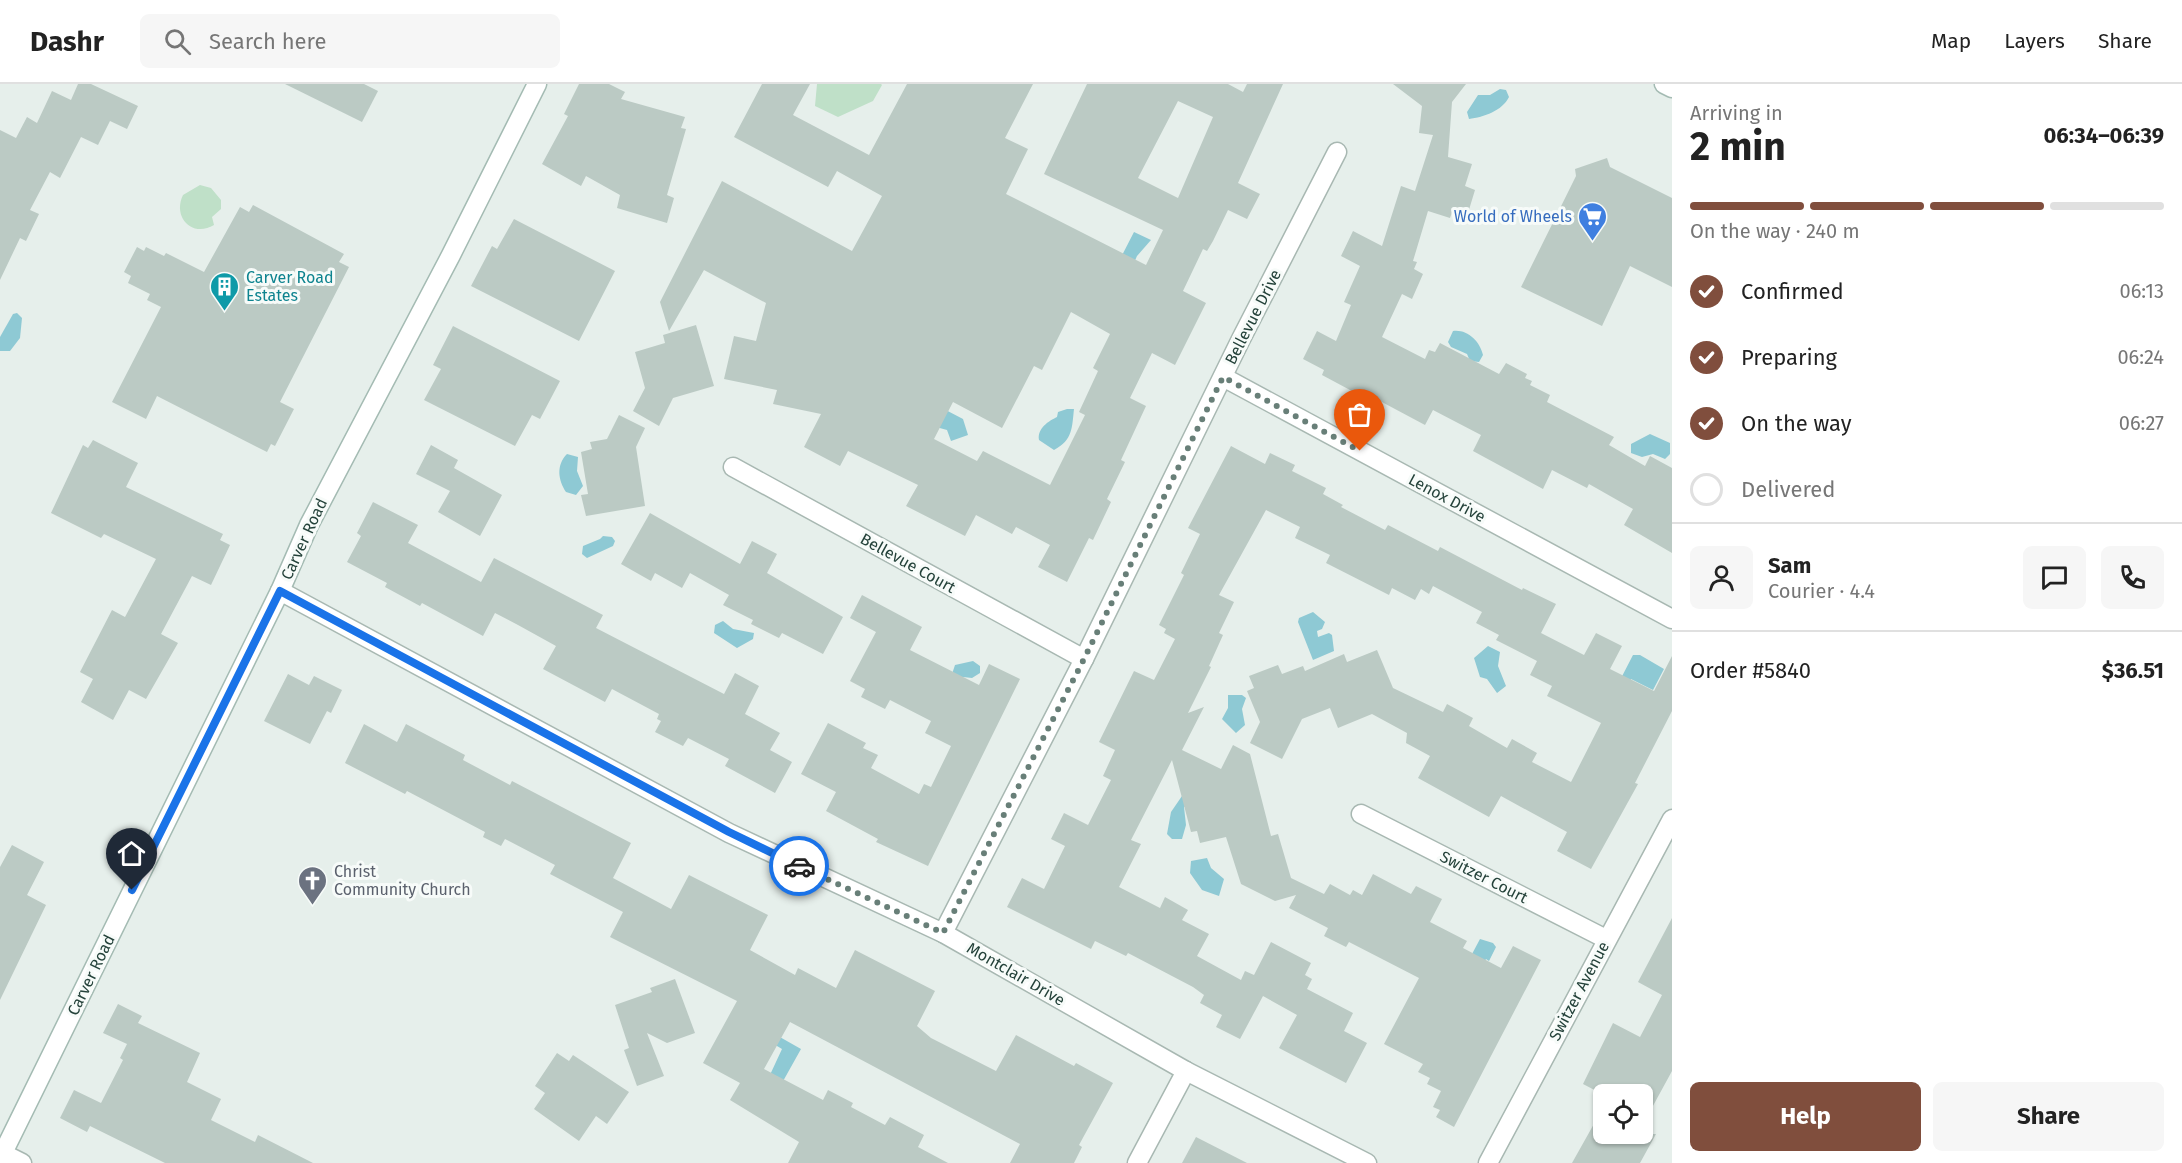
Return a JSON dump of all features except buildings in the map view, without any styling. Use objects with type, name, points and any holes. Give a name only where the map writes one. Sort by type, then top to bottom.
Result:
[{"type":"street","name":"Carver Road","points":[[1,1155],[280,591],[309,525],[451,255],[537,84]]},
{"type":"street","points":[[1664,84],[1672,88]]},
{"type":"street","name":"Bellevue Drive","points":[[943,933],[1084,659],[1337,152]]},
{"type":"street","name":"Lenox Drive","points":[[1223,377],[1672,619]]},
{"type":"street","name":"Bellevue Court","points":[[733,467],[1084,659]]},
{"type":"street","name":"Montclair Drive","points":[[280,591],[729,832],[943,933],[1186,1071],[1367,1163]]},
{"type":"street","name":"Switzer Court","points":[[1361,814],[1606,939]]},
{"type":"street","name":"Switzer Avenue","points":[[1488,1163],[1672,819]]},
{"type":"street","points":[[1137,1163],[1186,1071]]},
{"type":"street","points":[[1,1155],[22,1163]]},
{"type":"green space","points":[[817,84],[882,85],[873,101],[838,117],[815,106]]},
{"type":"green space","points":[[200,185],[211,188],[221,200],[221,209],[212,217],[214,225],[199,229],[186,224],[180,211],[180,203],[183,195]]},
{"type":"water","points":[[1500,89],[1506,90],[1509,97],[1502,106],[1486,115],[1469,119],[1467,112],[1478,95],[1490,95]]},
{"type":"water","points":[[1134,232],[1151,240],[1137,256],[1129,274],[1116,267]]},
{"type":"water","points":[[17,313],[22,318],[20,338],[10,351],[0,351],[0,337],[13,314]]},
{"type":"water","points":[[1453,331],[1468,334],[1476,341],[1483,355],[1479,362],[1470,361],[1467,354],[1451,347],[1448,342]]},
{"type":"water","points":[[940,407],[963,419],[968,435],[951,441],[947,430],[936,427]]},
{"type":"water","points":[[1074,409],[1070,432],[1065,442],[1054,450],[1039,440],[1040,432],[1047,423],[1057,417],[1058,412]]},
{"type":"water","points":[[1650,434],[1670,443],[1670,454],[1665,459],[1653,454],[1642,457],[1631,453],[1631,444]]},
{"type":"water","points":[[567,454],[578,457],[577,471],[583,486],[576,495],[566,492],[561,483],[561,463]]},
{"type":"water","points":[[603,536],[612,537],[615,541],[613,546],[587,558],[582,554],[583,546]]},
{"type":"water","points":[[1313,612],[1325,622],[1322,629],[1317,631],[1318,637],[1329,633],[1332,635],[1334,651],[1313,660],[1298,622],[1299,618]]},
{"type":"water","points":[[723,621],[733,629],[754,633],[753,639],[737,648],[714,633],[715,625]]},
{"type":"water","points":[[1488,646],[1500,652],[1498,666],[1506,686],[1497,693],[1487,679],[1480,677],[1474,658]]},
{"type":"water","points":[[1633,655],[1640,655],[1664,669],[1653,690],[1631,679],[1626,690],[1617,686]]},
{"type":"water","points":[[973,661],[980,666],[980,673],[972,678],[963,677],[959,682],[952,674],[955,665]]},
{"type":"water","points":[[1228,695],[1242,695],[1246,698],[1242,709],[1245,725],[1236,733],[1222,719],[1228,708]]},
{"type":"water","points":[[1182,796],[1193,803],[1184,807],[1186,825],[1182,839],[1172,839],[1167,834],[1171,812]]},
{"type":"water","points":[[1207,858],[1211,868],[1224,879],[1219,896],[1202,890],[1190,873],[1191,861]]},
{"type":"water","points":[[1480,939],[1493,943],[1496,947],[1489,961],[1486,959],[1474,981],[1463,971]]},
{"type":"water","points":[[771,1032],[801,1049],[782,1083],[769,1077],[782,1049],[767,1040]]},
{"type":"way so far","points":[[799,866],[943,933],[1084,659],[1223,377],[1360,451]]},
{"type":"place","name":"World of Wheels","points":[[1593,242]]},
{"type":"place","name":"Carver Road Estates","points":[[225,312]]},
{"type":"place","name":"Christ Community Church","points":[[313,906]]},
{"type":"route","points":[[132,890],[280,591],[729,832],[799,866]]}]
